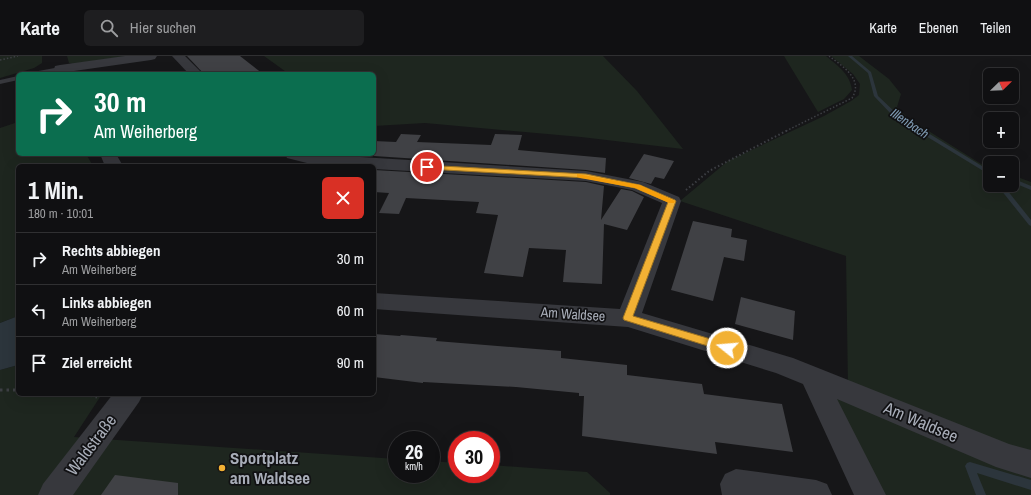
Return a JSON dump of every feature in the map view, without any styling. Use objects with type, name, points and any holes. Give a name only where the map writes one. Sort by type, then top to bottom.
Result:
[{"type":"street","points":[[55,56],[61,72],[151,56]]},
{"type":"street","points":[[178,56],[194,72]]},
{"type":"street","points":[[301,156],[315,160],[586,176],[637,186],[672,201],[628,318]]},
{"type":"street","name":"Am Waldsee","points":[[376,301],[628,318],[784,365],[1007,458],[1031,464]]},
{"type":"street","points":[[812,376],[870,495]]},
{"type":"street","name":"Waldstraße","points":[[54,495],[128,396]]},
{"type":"street","points":[[738,495],[736,484],[816,495]]},
{"type":"lane","points":[[0,82],[16,78]]},
{"type":"path","points":[[0,60],[18,56]]},
{"type":"path","points":[[672,201],[709,171],[852,98],[856,89],[854,80],[848,71],[829,56]]},
{"type":"path","points":[[0,390],[16,390]]},
{"type":"shaded area","points":[[0,56],[42,56],[42,63],[34,68],[16,72],[16,73],[0,78]]},
{"type":"shaded area","points":[[67,56],[129,56],[73,64],[69,63]]},
{"type":"shaded area","points":[[264,56],[603,56],[637,91],[683,149],[581,137],[425,123],[376,126],[376,72],[286,72]]},
{"type":"shaded area","points":[[784,56],[826,56],[846,75],[851,84],[852,90],[844,99],[818,112]]},
{"type":"shaded area","points":[[831,56],[859,56],[889,79],[901,94],[897,107],[908,118],[983,165],[983,192],[1019,192],[1019,178],[1031,182],[1031,458],[848,387],[846,256],[680,201],[728,161],[824,116],[851,101],[859,95],[860,84],[853,74]]},
{"type":"shaded area","points":[[16,123],[16,156],[87,156],[92,164],[16,164],[16,317],[0,323],[0,128]]},
{"type":"shaded area","points":[[16,317],[16,366],[0,370],[0,323]]},
{"type":"shaded area","name":"Sportplatz am Waldsee","points":[[16,366],[16,396],[101,396],[74,437],[388,458],[388,483],[440,483],[440,462],[448,462],[448,483],[500,483],[500,466],[587,472],[610,493],[610,495],[0,495],[0,370]]},
{"type":"shaded area","points":[[825,392],[1031,474],[1031,495],[876,495]]},
{"type":"building","points":[[187,56],[240,56],[260,72],[202,72]]},
{"type":"building","points":[[401,134],[421,135],[417,142],[491,145],[495,134],[522,135],[518,150],[606,158],[605,173],[586,170],[374,156],[376,156],[376,141],[396,142]]},
{"type":"building","points":[[644,154],[674,161],[664,179],[655,177],[651,184],[629,178]]},
{"type":"building","points":[[376,170],[586,182],[604,186],[601,220],[621,189],[632,191],[644,197],[627,230],[604,224],[602,284],[563,282],[566,250],[529,248],[523,277],[484,273],[498,215],[476,213],[479,202],[406,198],[399,214],[379,213],[389,193],[376,192]]},
{"type":"building","points":[[693,221],[732,229],[731,237],[747,240],[744,261],[724,257],[713,301],[671,290]]},
{"type":"building","points":[[741,297],[795,311],[793,340],[735,324]]},
{"type":"building","points":[[376,334],[437,338],[436,341],[561,351],[561,358],[627,365],[627,375],[702,384],[704,394],[782,404],[793,452],[715,442],[717,454],[582,436],[584,396],[579,396],[579,393],[516,387],[423,383],[376,377]]},
{"type":"building","points":[[115,475],[178,483],[178,495],[101,495]]},
{"type":"waterway","name":"Illenbach","points":[[850,56],[870,73],[876,96],[895,115],[983,169]]},
{"type":"waterway","points":[[1019,183],[1031,188]]},
{"type":"waterway","name":"Illenbach","points":[[1006,192],[1031,224]]},
{"type":"waterway","name":"Illenbach","points":[[981,495],[970,466],[1031,485]]},
{"type":"slow traffic","points":[[580,176],[637,186],[672,201]]},
{"type":"place","name":"Sportplatz am Waldsee","points":[[222,468]]},
{"type":"route","points":[[427,167],[586,176],[637,186],[672,201],[628,318],[727,348]]}]
